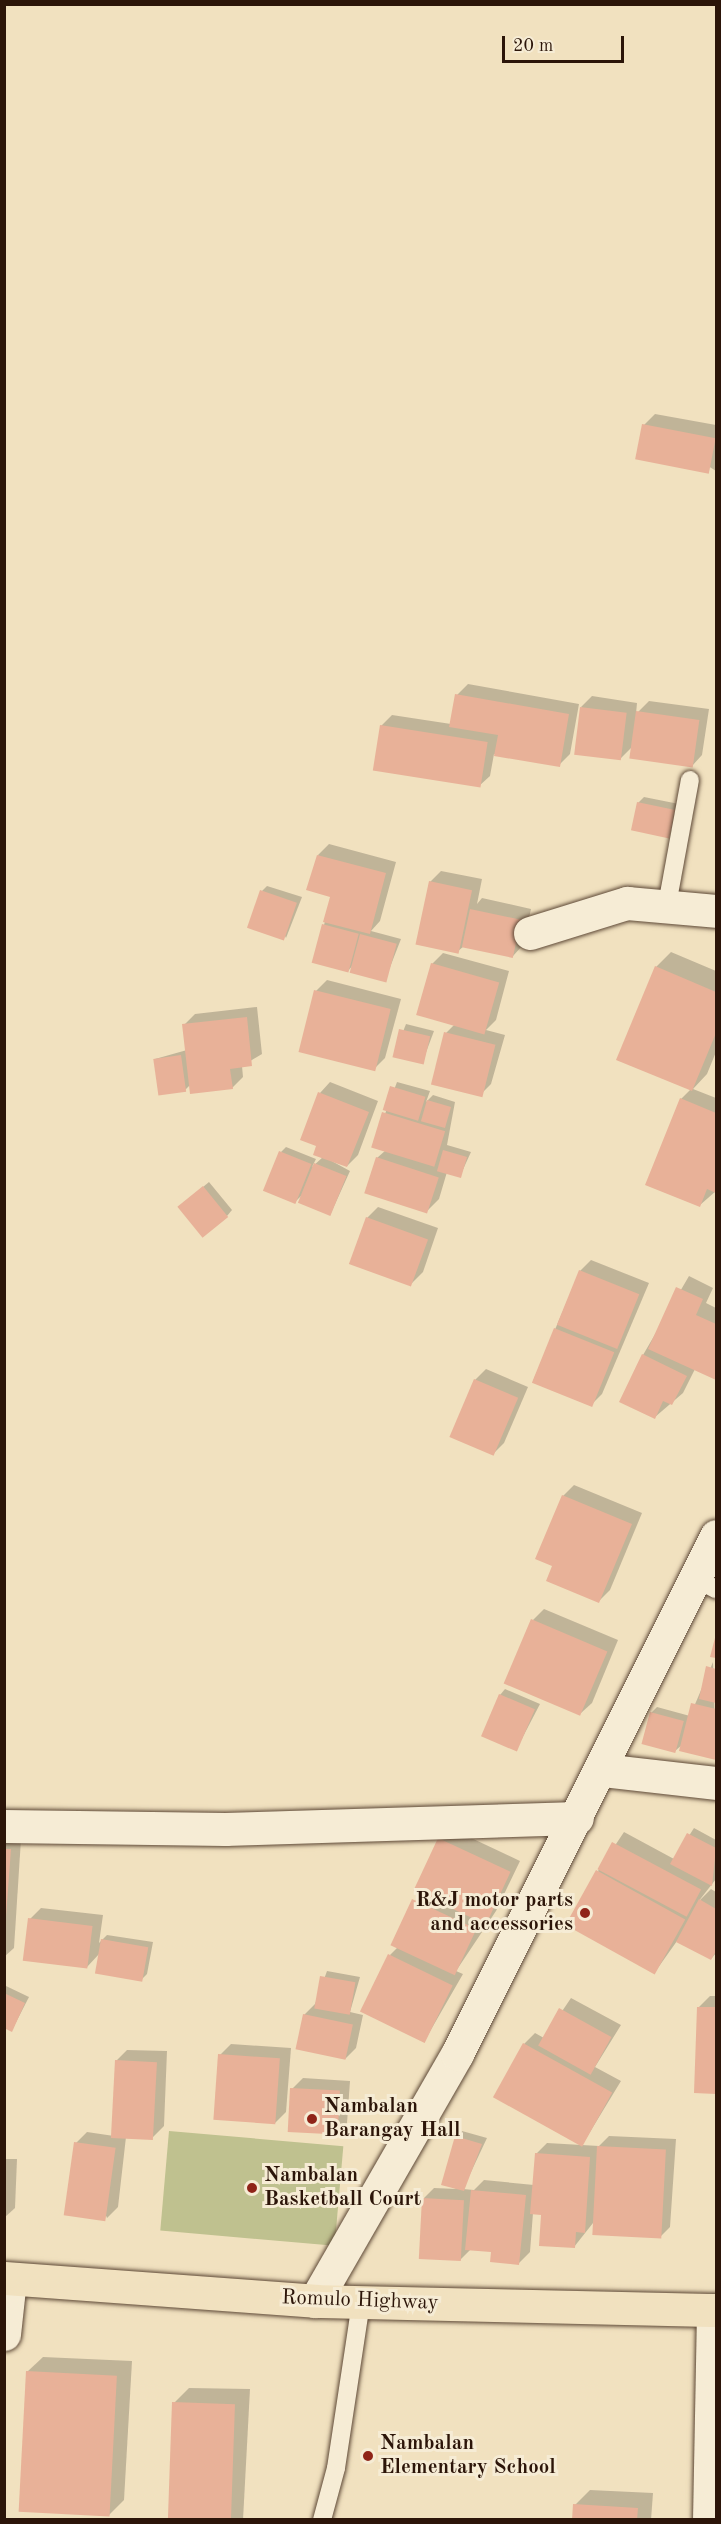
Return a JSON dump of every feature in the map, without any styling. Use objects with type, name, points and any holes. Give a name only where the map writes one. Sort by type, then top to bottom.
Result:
[{"type":"highway","name":"Romulo Highway","points":[[8,2278],[315,2301],[715,2310]]},
{"type":"street","points":[[530,933],[627,903],[717,911]]},
{"type":"street","points":[[315,2301],[457,2054],[602,1770],[706,1583],[717,1536]]},
{"type":"street","points":[[602,1770],[717,1783]]},
{"type":"street","points":[[4,1826],[225,1829],[577,1818]]},
{"type":"street","points":[[4,2334],[8,2278]]},
{"type":"street","points":[[709,2520],[715,2310]]},
{"type":"lane","points":[[667,905],[690,780]]},
{"type":"lane","points":[[322,2520],[336,2468],[361,2302]]},
{"type":"green space","name":"Nambalan Basketball Court","points":[[169,2131],[343,2146],[335,2246],[160,2231]]},
{"type":"building","points":[[642,424],[716,438],[709,474],[635,459]]},
{"type":"building","points":[[455,694],[569,714],[560,767],[494,756],[498,735],[449,727]]},
{"type":"building","points":[[580,707],[627,713],[621,760],[574,755]]},
{"type":"building","points":[[636,711],[699,720],[693,767],[629,759]]},
{"type":"building","points":[[380,725],[488,742],[480,787],[373,770]]},
{"type":"building","points":[[637,802],[675,810],[669,838],[631,830]]},
{"type":"building","points":[[317,855],[386,873],[370,934],[323,922],[330,897],[306,890]]},
{"type":"building","points":[[429,881],[472,890],[459,954],[415,945]]},
{"type":"building","points":[[260,890],[297,903],[284,941],[247,928]]},
{"type":"building","points":[[470,909],[521,920],[513,958],[462,947]]},
{"type":"building","points":[[322,924],[359,934],[348,972],[312,963]]},
{"type":"building","points":[[360,934],[397,944],[386,982],[350,973]]},
{"type":"building","points":[[431,963],[499,983],[484,1034],[416,1015]]},
{"type":"building","points":[[655,966],[716,992],[716,1033],[692,1091],[616,1060]]},
{"type":"building","points":[[314,990],[391,1009],[375,1071],[299,1052]]},
{"type":"building","points":[[247,1017],[252,1066],[230,1069],[233,1089],[190,1094],[182,1024]]},
{"type":"building","points":[[399,1029],[430,1036],[424,1064],[392,1057]]},
{"type":"building","points":[[444,1032],[495,1045],[482,1097],[431,1084]]},
{"type":"building","points":[[181,1055],[186,1092],[158,1096],[153,1059]]},
{"type":"building","points":[[390,1086],[425,1097],[418,1121],[383,1110]]},
{"type":"building","points":[[318,1092],[369,1112],[347,1167],[313,1155],[316,1146],[300,1140]]},
{"type":"building","points":[[680,1098],[716,1113],[716,1193],[707,1189],[700,1207],[645,1185]]},
{"type":"building","points":[[427,1100],[451,1107],[445,1128],[421,1121]]},
{"type":"building","points":[[382,1112],[445,1131],[434,1167],[371,1147]]},
{"type":"building","points":[[443,1150],[467,1157],[461,1178],[437,1171]]},
{"type":"building","points":[[279,1151],[311,1164],[295,1204],[263,1191]]},
{"type":"building","points":[[376,1157],[439,1177],[427,1214],[364,1193]]},
{"type":"building","points":[[314,1163],[346,1176],[330,1216],[298,1203]]},
{"type":"building","points":[[203,1186],[228,1217],[203,1238],[177,1207]]},
{"type":"building","points":[[366,1217],[428,1240],[411,1287],[349,1264]]},
{"type":"building","points":[[579,1270],[639,1294],[617,1349],[557,1325]]},
{"type":"building","points":[[676,1287],[703,1299],[696,1315],[716,1324],[716,1380],[648,1349]]},
{"type":"building","points":[[554,1328],[614,1352],[592,1407],[532,1383]]},
{"type":"building","points":[[642,1354],[687,1376],[672,1405],[663,1401],[655,1419],[619,1402]]},
{"type":"building","points":[[474,1379],[518,1398],[494,1456],[449,1437]]},
{"type":"building","points":[[562,1495],[632,1524],[599,1603],[546,1581],[552,1566],[535,1559]]},
{"type":"building","points":[[531,1619],[607,1651],[580,1716],[504,1683]]},
{"type":"building","points":[[716,1634],[716,1658],[710,1657]]},
{"type":"building","points":[[706,1666],[716,1669],[716,1703],[699,1699]]},
{"type":"building","points":[[499,1694],[535,1709],[517,1752],[481,1736]]},
{"type":"building","points":[[691,1703],[716,1709],[716,1760],[679,1751]]},
{"type":"building","points":[[650,1712],[684,1721],[675,1753],[641,1744]]},
{"type":"building","points":[[687,1833],[716,1848],[712,1886],[670,1864]]},
{"type":"building","points":[[438,1838],[511,1872],[486,1924],[413,1891]]},
{"type":"building","points":[[612,1842],[701,1889],[687,1917],[597,1869]]},
{"type":"building","points":[[4,1849],[11,1849],[6,1916],[4,1916]]},
{"type":"building","points":[[596,1870],[685,1919],[655,1975],[565,1925]]},
{"type":"building","points":[[412,1899],[476,1929],[455,1975],[390,1945]]},
{"type":"building","points":[[699,1899],[716,1909],[716,1951],[711,1960],[676,1942]]},
{"type":"building","points":[[28,1918],[93,1926],[87,1969],[23,1961]]},
{"type":"building","points":[[101,1939],[148,1947],[142,1982],[95,1973]]},
{"type":"building","points":[[388,1954],[453,1986],[425,2043],[360,2012]]},
{"type":"building","points":[[320,1976],[355,1982],[350,2015],[314,2008]]},
{"type":"building","points":[[4,1993],[25,2003],[12,2032],[4,2028]]},
{"type":"building","points":[[697,2007],[716,2007],[716,2094],[694,2093]]},
{"type":"building","points":[[559,2008],[611,2037],[591,2075],[538,2046]]},
{"type":"building","points":[[303,2014],[353,2025],[345,2060],[296,2049]]},
{"type":"building","points":[[523,2043],[612,2092],[582,2147],[493,2097]]},
{"type":"building","points":[[218,2054],[280,2058],[275,2124],[213,2120]]},
{"type":"building","points":[[115,2060],[157,2062],[153,2140],[111,2138]]},
{"type":"building","points":[[290,2088],[340,2091],[338,2135],[288,2132]]},
{"type":"building","points":[[455,2136],[482,2144],[464,2191],[441,2185]]},
{"type":"building","points":[[74,2142],[116,2148],[105,2221],[64,2215]]},
{"type":"building","points":[[597,2146],[666,2150],[661,2238],[592,2235]]},
{"type":"building","points":[[535,2153],[590,2157],[585,2233],[576,2232],[575,2248],[539,2246],[541,2215],[530,2214]]},
{"type":"building","points":[[471,2190],[526,2195],[519,2265],[490,2262],[491,2252],[465,2250]]},
{"type":"building","points":[[422,2198],[464,2200],[461,2261],[419,2259]]},
{"type":"building","points":[[26,2371],[117,2376],[109,2517],[19,2512]]},
{"type":"building","points":[[172,2402],[235,2404],[231,2520],[168,2520]]},
{"type":"building","points":[[573,2504],[638,2508],[637,2520],[572,2520]]},
{"type":"place","name":"R&J motor parts and accessories","points":[[585,1913]]},
{"type":"place","name":"Nambalan Barangay Hall","points":[[312,2119]]},
{"type":"place","name":"Nambalan Basketball Court","points":[[252,2188]]},
{"type":"place","name":"Nambalan Elementary School","points":[[368,2456]]}]
